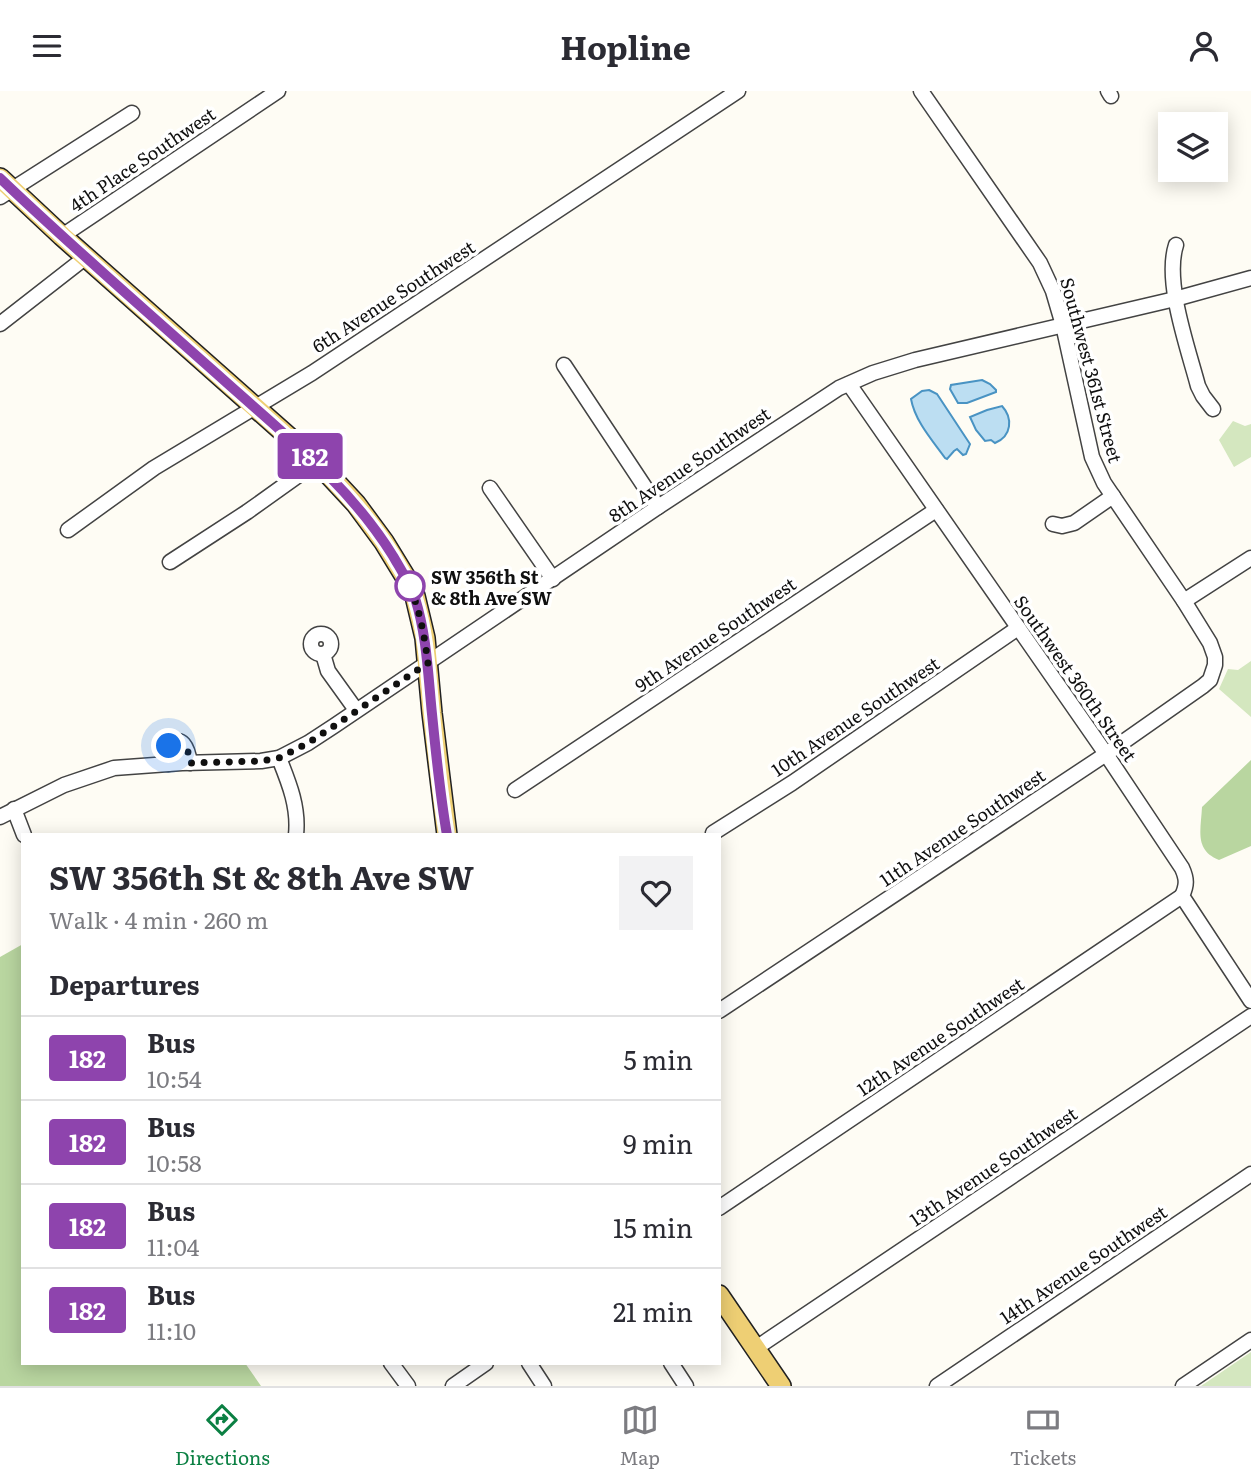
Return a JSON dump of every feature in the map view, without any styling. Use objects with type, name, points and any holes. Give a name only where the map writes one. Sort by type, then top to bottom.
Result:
[{"type":"main road","points":[[4,188],[317,462],[356,504],[384,542],[415,596],[420,617],[428,663],[447,833]]},
{"type":"main road","points":[[721,1298],[781,1386]]},
{"type":"street","name":"4th Place Southwest","points":[[62,236],[278,91]]},
{"type":"street","name":"6th Avenue Southwest","points":[[68,530],[155,468],[361,340],[738,91]]},
{"type":"street","name":"Southwest 361st Street","points":[[921,91],[1040,263],[1053,291],[1063,325],[1093,457],[1101,476],[1210,643],[1215,665]]},
{"type":"street","points":[[4,188],[132,113]]},
{"type":"street","points":[[1175,244],[1172,259],[1175,299],[1198,386],[1213,409]]},
{"type":"street","points":[[0,324],[86,257]]},
{"type":"street","name":"8th Avenue Southwest","points":[[0,817],[64,785],[114,768],[279,758],[308,743],[839,389],[873,373],[915,360],[1175,299],[1251,278]]},
{"type":"street","points":[[564,365],[659,507]]},
{"type":"street","name":"Southwest 360th Street","points":[[849,384],[1182,868],[1187,877],[1182,896],[1251,1001]]},
{"type":"street","points":[[170,562],[317,462]]},
{"type":"street","points":[[490,488],[553,579]]},
{"type":"street","points":[[1053,524],[1062,526],[1074,523],[1113,496]]},
{"type":"street","name":"9th Avenue Southwest","points":[[515,790],[936,510]]},
{"type":"street","points":[[1184,601],[1251,558]]},
{"type":"street","name":"10th Avenue Southwest","points":[[713,833],[792,783],[1018,628]]},
{"type":"street","points":[[323,654],[328,671],[356,710]]},
{"type":"street","name":"11th Avenue Southwest","points":[[721,1010],[1203,687],[1210,680],[1215,665]]},
{"type":"street","points":[[168,764],[167,749],[176,742],[186,745],[190,763]]},
{"type":"street","points":[[279,758],[294,799],[296,833]]},
{"type":"street","points":[[14,809],[23,833]]},
{"type":"street","name":"12th Avenue Southwest","points":[[721,1207],[1182,896]]},
{"type":"street","name":"13th Avenue Southwest","points":[[756,1348],[1251,1016]]},
{"type":"street","name":"14th Avenue Southwest","points":[[937,1386],[1251,1174]]},
{"type":"street","points":[[1183,1386],[1251,1340]]},
{"type":"street","points":[[392,1365],[408,1386]]},
{"type":"street","points":[[453,1386],[483,1365]]},
{"type":"street","points":[[529,1365],[544,1386]]},
{"type":"street","points":[[672,1365],[686,1386]]},
{"type":"green space","points":[[1233,421],[1245,426],[1251,424],[1251,457],[1234,467],[1219,440]]},
{"type":"green space","points":[[1251,661],[1251,717],[1219,689],[1228,669],[1238,670]]},
{"type":"green space","points":[[1251,760],[1251,846],[1219,860],[1211,856],[1202,845],[1202,807]]},
{"type":"green space","points":[[21,945],[21,1365],[246,1365],[261,1386],[0,1386],[0,957]]},
{"type":"green space","points":[[1251,1352],[1251,1386],[1201,1386]]},
{"type":"water","points":[[982,380],[990,384],[996,392],[967,403],[958,403],[950,389],[951,385]]},
{"type":"water","points":[[929,390],[937,394],[970,444],[966,454],[963,455],[957,449],[945,458],[920,423],[911,399],[922,391]]},
{"type":"water","points":[[1002,406],[1008,416],[1008,431],[995,443],[991,440],[985,441],[970,417]]},
{"type":"bus line","name":"182","points":[[0,178],[317,462],[356,504],[384,542],[415,596],[425,638],[447,833]]},
{"type":"place","name":"SW 356th St & 8th Ave SW","points":[[410,586]]},
{"type":"route","points":[[169,746],[176,742],[186,745],[190,763],[261,761],[279,758],[334,726],[428,663],[415,596],[406,578],[410,586]]}]
